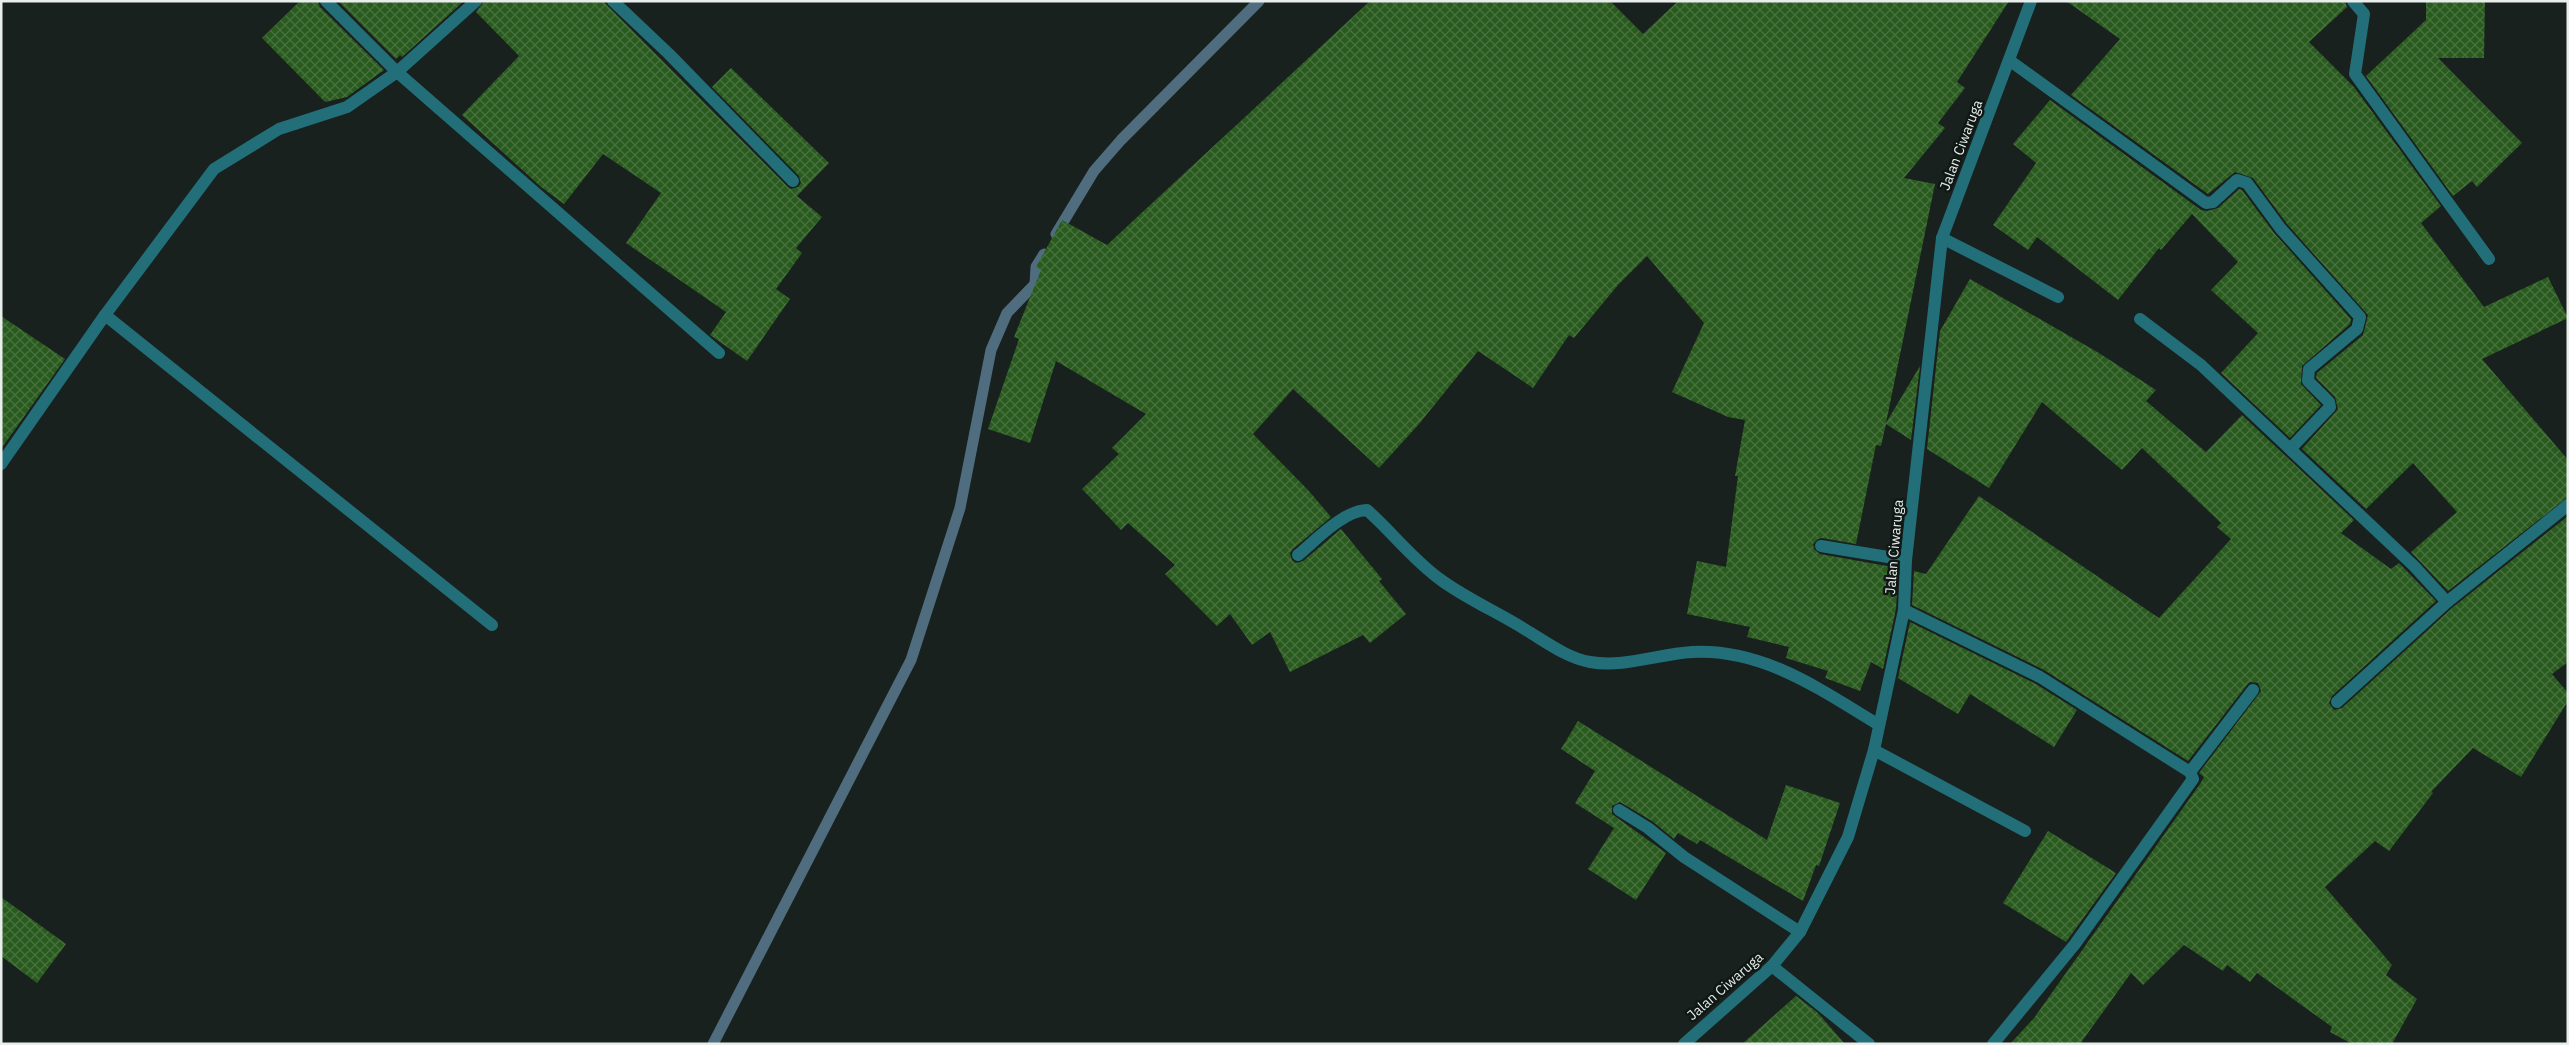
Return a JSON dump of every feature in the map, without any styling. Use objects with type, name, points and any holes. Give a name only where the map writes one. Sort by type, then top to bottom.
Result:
[{"type":"street","points":[[326,1],[397,72],[719,352]]},
{"type":"street","points":[[1,464],[105,315],[214,169],[279,129],[347,107],[397,72],[476,1]]},
{"type":"street","points":[[613,1],[670,54],[793,180]]},
{"type":"street","name":"Jalan Ciwaruga","points":[[1684,1044],[1772,966],[1800,932],[1848,837],[1874,750],[1904,610],[1906,560],[1942,238],[2031,1]]},
{"type":"street","points":[[2353,1],[2364,14],[2355,74],[2489,259]]},
{"type":"street","points":[[2009,60],[2206,203],[2213,202],[2237,180],[2247,183],[2281,229],[2360,317],[2358,329],[2309,369],[2308,381],[2329,402],[2330,407],[2290,449]]},
{"type":"street","points":[[1942,238],[2058,297]]},
{"type":"street","points":[[105,315],[492,625]]},
{"type":"street","points":[[2140,319],[2201,365],[2414,566],[2447,602]]},
{"type":"street","points":[[2337,702],[2447,602],[2568,505]]},
{"type":"street","points":[[1298,555],[1346,516],[1357,510],[1367,510],[1412,556],[1442,581],[1563,652],[1589,662],[1616,664],[1657,656],[1694,652],[1732,655],[1758,661],[1797,675],[1879,725]]},
{"type":"street","points":[[1821,546],[1906,560]]},
{"type":"street","points":[[1904,610],[2040,677],[2190,772],[2193,783],[2075,944],[1993,1044]]},
{"type":"street","points":[[2190,772],[2253,690]]},
{"type":"street","points":[[1874,750],[2025,831]]},
{"type":"street","points":[[1619,810],[1648,828],[1684,857],[1800,932]]},
{"type":"street","points":[[1772,966],[1869,1044]]},
{"type":"building","points":[[300,1],[318,1],[320,7],[384,70],[347,97],[325,102],[262,38]]},
{"type":"building","points":[[338,1],[464,1],[402,57],[400,55],[396,59]]},
{"type":"building","points":[[484,1],[603,1],[788,187],[791,189],[798,187],[801,183],[799,176],[712,87],[731,68],[829,163],[797,196],[822,217],[796,248],[802,253],[776,289],[790,299],[747,361],[710,335],[726,312],[626,243],[661,193],[603,154],[564,204],[541,187],[462,115],[519,56],[476,12]]},
{"type":"building","points":[[1370,1],[1610,1],[1643,34],[1678,1],[2009,1],[1957,82],[1965,88],[1938,123],[1945,128],[1904,178],[1935,184],[1886,423],[1920,366],[1911,440],[1886,424],[1881,446],[1876,445],[1856,544],[1822,538],[1813,544],[1814,549],[1820,554],[1898,568],[1896,609],[1883,669],[1871,662],[1860,691],[1825,678],[1828,671],[1786,658],[1789,647],[1747,637],[1750,627],[1687,614],[1697,561],[1726,567],[1738,476],[1735,476],[1745,420],[1728,417],[1672,392],[1704,323],[1647,256],[1618,285],[1574,338],[1569,335],[1533,388],[1478,351],[1419,424],[1379,468],[1293,389],[1253,434],[1309,491],[1331,517],[1293,549],[1290,553],[1292,560],[1296,563],[1303,561],[1341,529],[1382,579],[1379,581],[1406,614],[1370,643],[1363,635],[1290,672],[1270,632],[1252,645],[1230,614],[1217,626],[1165,574],[1175,565],[1128,523],[1121,530],[1082,489],[1119,454],[1112,448],[1146,414],[1056,361],[1030,443],[988,429],[1019,339],[1014,337],[1041,270],[1036,267],[1062,220],[1107,245]]},
{"type":"building","points":[[2066,1],[2345,1],[2347,7],[2309,42],[2354,87],[2441,206],[2421,223],[2484,307],[2548,277],[2568,318],[2482,359],[2568,460],[2568,497],[2448,591],[2411,552],[2457,512],[2413,463],[2366,509],[2302,449],[2338,409],[2335,397],[2316,378],[2317,373],[2363,335],[2368,315],[2287,224],[2253,178],[2235,172],[2208,194],[2071,95],[2120,39]]},
{"type":"building","points":[[2426,1],[2485,1],[2484,58],[2438,58],[2522,143],[2477,187],[2472,181],[2453,196],[2366,76],[2426,20]]},
{"type":"building","points":[[2050,100],[2201,210],[2207,211],[2218,208],[2239,189],[2242,190],[2275,234],[2351,319],[2350,324],[2302,366],[2301,384],[2321,405],[2290,438],[2221,373],[2258,333],[2211,290],[2238,262],[2192,214],[2161,250],[2159,248],[2118,300],[2037,237],[2028,250],[1993,225],[2036,163],[2013,144]]},
{"type":"building","points":[[1970,279],[2099,353],[2156,390],[2146,401],[2206,452],[2242,415],[2354,520],[2341,533],[2391,569],[2399,563],[2436,601],[2332,696],[2329,703],[2334,710],[2342,708],[2452,608],[2568,516],[2568,662],[2552,674],[2568,693],[2568,701],[2521,777],[2473,748],[2431,792],[2433,793],[2389,851],[2375,841],[2325,887],[2392,965],[2386,975],[2417,999],[2392,1044],[2352,1044],[2330,1032],[2332,1027],[2257,973],[2250,982],[2227,965],[2223,971],[2184,945],[2143,985],[2131,973],[2080,1044],[2010,1044],[2034,1018],[2200,784],[2204,777],[2199,773],[2261,691],[2258,683],[2250,682],[2188,761],[2044,670],[1912,605],[1914,571],[1926,574],[1979,496],[2159,618],[2231,539],[2217,527],[2221,523],[2142,448],[2122,470],[2042,402],[1989,488],[1927,449],[1940,331]]},
{"type":"building","points":[[1,316],[65,359],[1,449]]},
{"type":"building","points":[[1910,622],[2036,684],[2077,710],[2054,747],[1970,694],[1958,714],[1898,678]]},
{"type":"building","points":[[1578,721],[1767,840],[1786,785],[1840,803],[1819,866],[1816,865],[1803,901],[1700,840],[1697,844],[1678,833],[1674,839],[1652,821],[1620,802],[1612,806],[1612,814],[1666,853],[1636,900],[1588,869],[1614,828],[1575,803],[1595,771],[1561,749]]},
{"type":"building","points":[[2048,831],[2116,873],[2066,942],[2003,903]]},
{"type":"building","points":[[1,897],[66,944],[37,983],[1,956]]},
{"type":"building","points":[[1796,996],[1817,1012],[1845,1044],[1742,1044]]},
{"type":"waterway","points":[[1056,234],[1094,171],[1121,140],[1259,1]]},
{"type":"waterway","points":[[713,1044],[911,660],[960,508],[991,350],[1007,313],[1035,284],[1036,267],[1044,254]]}]
